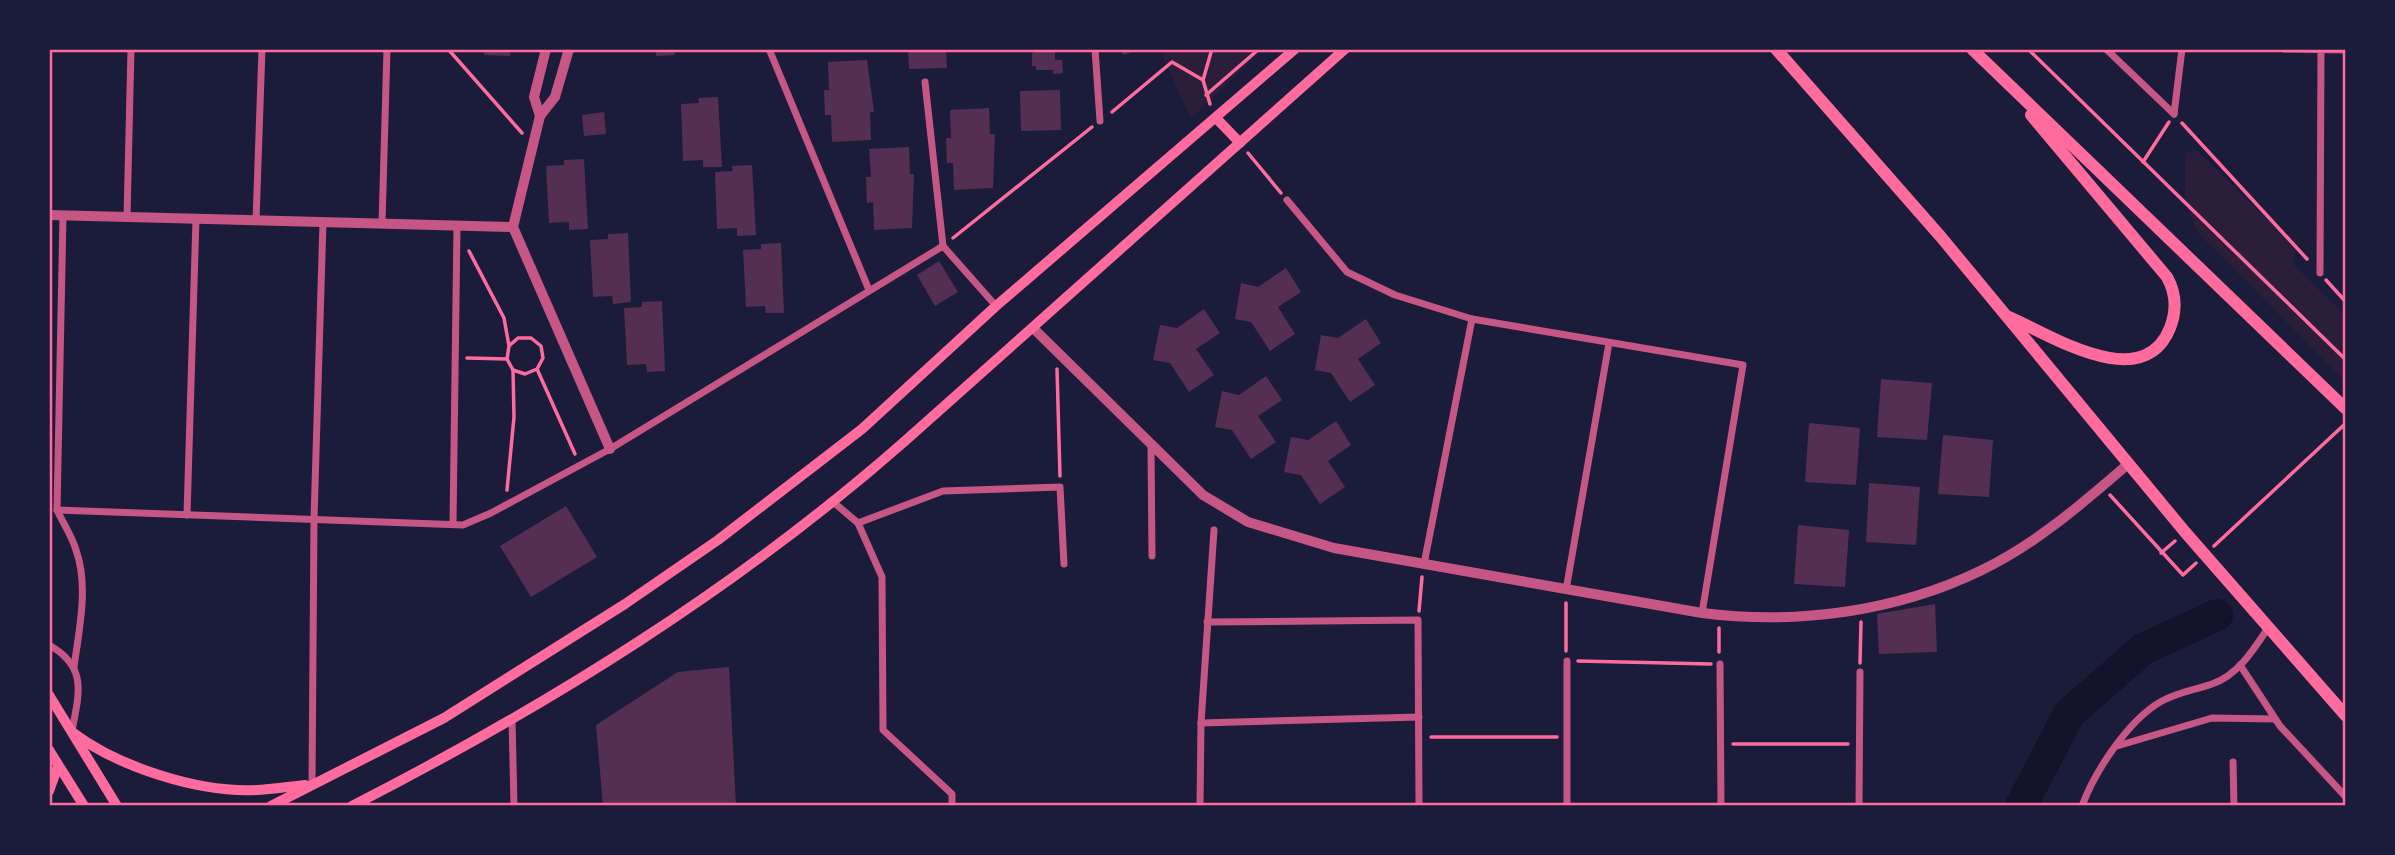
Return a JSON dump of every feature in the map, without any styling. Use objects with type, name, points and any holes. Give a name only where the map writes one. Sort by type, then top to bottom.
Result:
[{"type":"main road","points":[[271,806],[444,718],[625,604],[718,540],[862,429],[996,306],[1217,119],[1295,49]]},
{"type":"main road","points":[[352,806],[453,754],[634,647],[832,501],[1033,328],[1345,49]]},
{"type":"main road","points":[[1776,49],[1941,237],[2128,464],[2346,716]]},
{"type":"main road","points":[[1972,49],[2346,409]]},
{"type":"main road","points":[[1987,64],[2167,276],[2175,297],[2172,323],[2162,342],[2146,354],[2125,360],[2100,358],[2006,316]]},
{"type":"main road","points":[[1217,119],[1240,143]]},
{"type":"main road","points":[[49,695],[117,806]]},
{"type":"main road","points":[[72,732],[89,745],[128,763],[191,783],[254,790],[312,784]]},
{"type":"main road","points":[[49,750],[84,806]]},
{"type":"main road","points":[[49,791],[58,765]]},
{"type":"street","points":[[127,217],[131,49]]},
{"type":"street","points":[[257,220],[262,49]]},
{"type":"street","points":[[382,224],[387,49]]},
{"type":"street","points":[[540,116],[534,97],[546,49]]},
{"type":"street","points":[[569,49],[555,97],[540,116],[513,227],[610,449]]},
{"type":"street","points":[[769,49],[869,290]]},
{"type":"street","points":[[1095,49],[1100,121]]},
{"type":"street","points":[[2106,49],[2174,114]]},
{"type":"street","points":[[2174,114],[2182,49]]},
{"type":"street","points":[[2284,49],[2346,50]]},
{"type":"street","points":[[2320,273],[2321,50]]},
{"type":"street","points":[[925,82],[943,246],[996,306]]},
{"type":"street","points":[[1287,200],[1347,272],[1395,295],[1472,319],[1743,365],[1702,613]]},
{"type":"street","points":[[49,215],[513,227]]},
{"type":"street","points":[[63,216],[57,510],[77,551],[82,574],[82,600],[74,667]]},
{"type":"street","points":[[187,515],[196,219]]},
{"type":"street","points":[[312,784],[314,519],[323,222]]},
{"type":"street","points":[[453,524],[457,226]]},
{"type":"street","points":[[57,510],[463,525],[610,449],[943,246]]},
{"type":"street","points":[[1424,564],[1472,319]]},
{"type":"street","points":[[1033,328],[1151,447],[1203,495],[1248,522],[1334,548],[1702,613],[1791,617],[1861,609],[1917,594],[1982,571],[2040,536],[2128,464]]},
{"type":"street","points":[[1566,590],[1609,343]]},
{"type":"street","points":[[1151,447],[1152,556]]},
{"type":"street","points":[[858,523],[943,491],[1060,487],[1064,564]]},
{"type":"street","points":[[832,501],[858,523],[882,577],[883,730],[952,794],[952,806]]},
{"type":"street","points":[[1200,806],[1201,723],[1214,530]]},
{"type":"street","points":[[1207,622],[1418,620],[1419,806]]},
{"type":"street","points":[[2082,806],[2133,722],[2149,709],[2186,690],[2213,684],[2240,665],[2268,628]]},
{"type":"street","points":[[49,645],[63,653],[74,667],[79,683],[72,732]]},
{"type":"street","points":[[1567,661],[1567,806]]},
{"type":"street","points":[[1720,664],[1721,806]]},
{"type":"street","points":[[2240,665],[2276,719],[2346,797]]},
{"type":"street","points":[[1859,806],[1860,672]]},
{"type":"street","points":[[1201,723],[1419,717]]},
{"type":"street","points":[[2117,747],[2212,718],[2276,719]]},
{"type":"street","points":[[512,719],[514,806]]},
{"type":"street","points":[[2233,762],[2234,806]]},
{"type":"path","points":[[448,49],[533,145]]},
{"type":"path","points":[[1212,49],[1203,80],[1206,95],[1217,119]]},
{"type":"path","points":[[1206,95],[1259,49]]},
{"type":"path","points":[[2028,49],[2346,360]]},
{"type":"path","points":[[943,246],[1172,62],[1203,80]]},
{"type":"path","points":[[2143,162],[2174,114],[2346,302]]},
{"type":"path","points":[[1240,143],[1287,200]]},
{"type":"path","points":[[469,249],[504,318],[509,346],[507,359],[513,370],[512,464],[507,492],[494,511]]},
{"type":"path","points":[[509,346],[518,338],[531,338],[541,346],[543,358],[537,369],[525,374],[513,370]]},
{"type":"path","points":[[1057,352],[1060,487]]},
{"type":"path","points":[[455,358],[507,359]]},
{"type":"path","points":[[537,369],[580,466]]},
{"type":"path","points":[[2214,546],[2346,424]]},
{"type":"path","points":[[2102,486],[2183,575],[2203,556]]},
{"type":"path","points":[[1418,620],[1424,564]]},
{"type":"path","points":[[1566,590],[1567,661],[1720,664],[1719,615]]},
{"type":"path","points":[[1860,672],[1861,609]]},
{"type":"path","points":[[1419,737],[1567,737]]},
{"type":"path","points":[[1720,744],[1860,744]]},
{"type":"shaded area","points":[[1167,49],[1263,49],[1191,119],[1163,57]]},
{"type":"shaded area","points":[[2196,150],[2297,248],[2292,263],[2346,316],[2346,382],[2198,233],[2185,202],[2185,153]]},
{"type":"building","points":[[484,49],[510,49],[510,56],[484,55]]},
{"type":"building","points":[[656,49],[674,49],[675,55],[656,56]]},
{"type":"building","points":[[908,49],[946,49],[947,68],[909,69]]},
{"type":"building","points":[[1035,49],[1055,49],[1055,60],[1062,60],[1063,73],[1036,70],[1036,66],[1032,66]]},
{"type":"building","points":[[1121,49],[1139,49],[1139,50],[1123,55]]},
{"type":"building","points":[[867,60],[874,112],[870,112],[871,140],[832,142],[831,115],[825,115],[824,90],[829,90],[828,62]]},
{"type":"building","points":[[1060,90],[1061,130],[1021,131],[1020,91]]},
{"type":"building","points":[[718,97],[722,167],[703,167],[703,160],[683,161],[681,104],[699,103],[698,98]]},
{"type":"building","points":[[989,108],[990,134],[995,134],[993,188],[954,190],[953,163],[947,163],[946,138],[951,138],[950,110]]},
{"type":"building","points":[[604,112],[606,134],[584,136],[582,115]]},
{"type":"building","points":[[909,147],[910,174],[914,174],[912,228],[874,230],[873,202],[867,203],[866,177],[871,177],[869,149]]},
{"type":"building","points":[[584,159],[588,229],[569,230],[569,222],[549,223],[546,166],[564,165],[564,160]]},
{"type":"building","points":[[752,165],[756,235],[737,236],[737,228],[717,229],[715,172],[733,171],[732,166]]},
{"type":"building","points":[[628,233],[631,302],[613,304],[612,296],[593,297],[590,240],[608,239],[608,234]]},
{"type":"building","points":[[781,243],[784,313],[766,313],[765,306],[746,307],[743,250],[761,249],[761,244]]},
{"type":"building","points":[[939,261],[958,292],[935,306],[917,275]]},
{"type":"building","points":[[1286,268],[1301,292],[1278,307],[1295,334],[1270,351],[1251,322],[1235,319],[1241,283],[1258,287]]},
{"type":"building","points":[[662,301],[665,371],[647,372],[646,364],[627,365],[624,308],[642,307],[642,302]]},
{"type":"building","points":[[1204,309],[1220,333],[1196,349],[1214,375],[1189,392],[1170,363],[1153,360],[1160,325],[1177,328]]},
{"type":"building","points":[[1366,319],[1381,343],[1358,359],[1375,385],[1350,402],[1331,373],[1315,370],[1321,335],[1338,338]]},
{"type":"building","points":[[1266,376],[1282,400],[1258,416],[1276,442],[1251,459],[1232,430],[1215,427],[1222,391],[1239,395]]},
{"type":"building","points":[[1881,379],[1932,383],[1927,440],[1877,437]]},
{"type":"building","points":[[1336,421],[1351,445],[1328,461],[1345,487],[1320,504],[1301,475],[1284,472],[1291,437],[1308,440]]},
{"type":"building","points":[[1809,423],[1860,428],[1856,485],[1805,482]]},
{"type":"building","points":[[1943,435],[1993,440],[1989,497],[1938,494]]},
{"type":"building","points":[[1869,483],[1920,487],[1916,545],[1866,542]]},
{"type":"building","points":[[566,506],[597,557],[531,597],[500,546]]},
{"type":"building","points":[[1798,525],[1849,530],[1845,587],[1794,584]]},
{"type":"building","points":[[1935,604],[1937,652],[1879,654],[1877,614]]},
{"type":"building","points":[[729,667],[736,806],[603,806],[596,725],[678,672]]},
{"type":"waterway","points":[[2021,806],[2069,714],[2143,649],[2217,615]]}]
